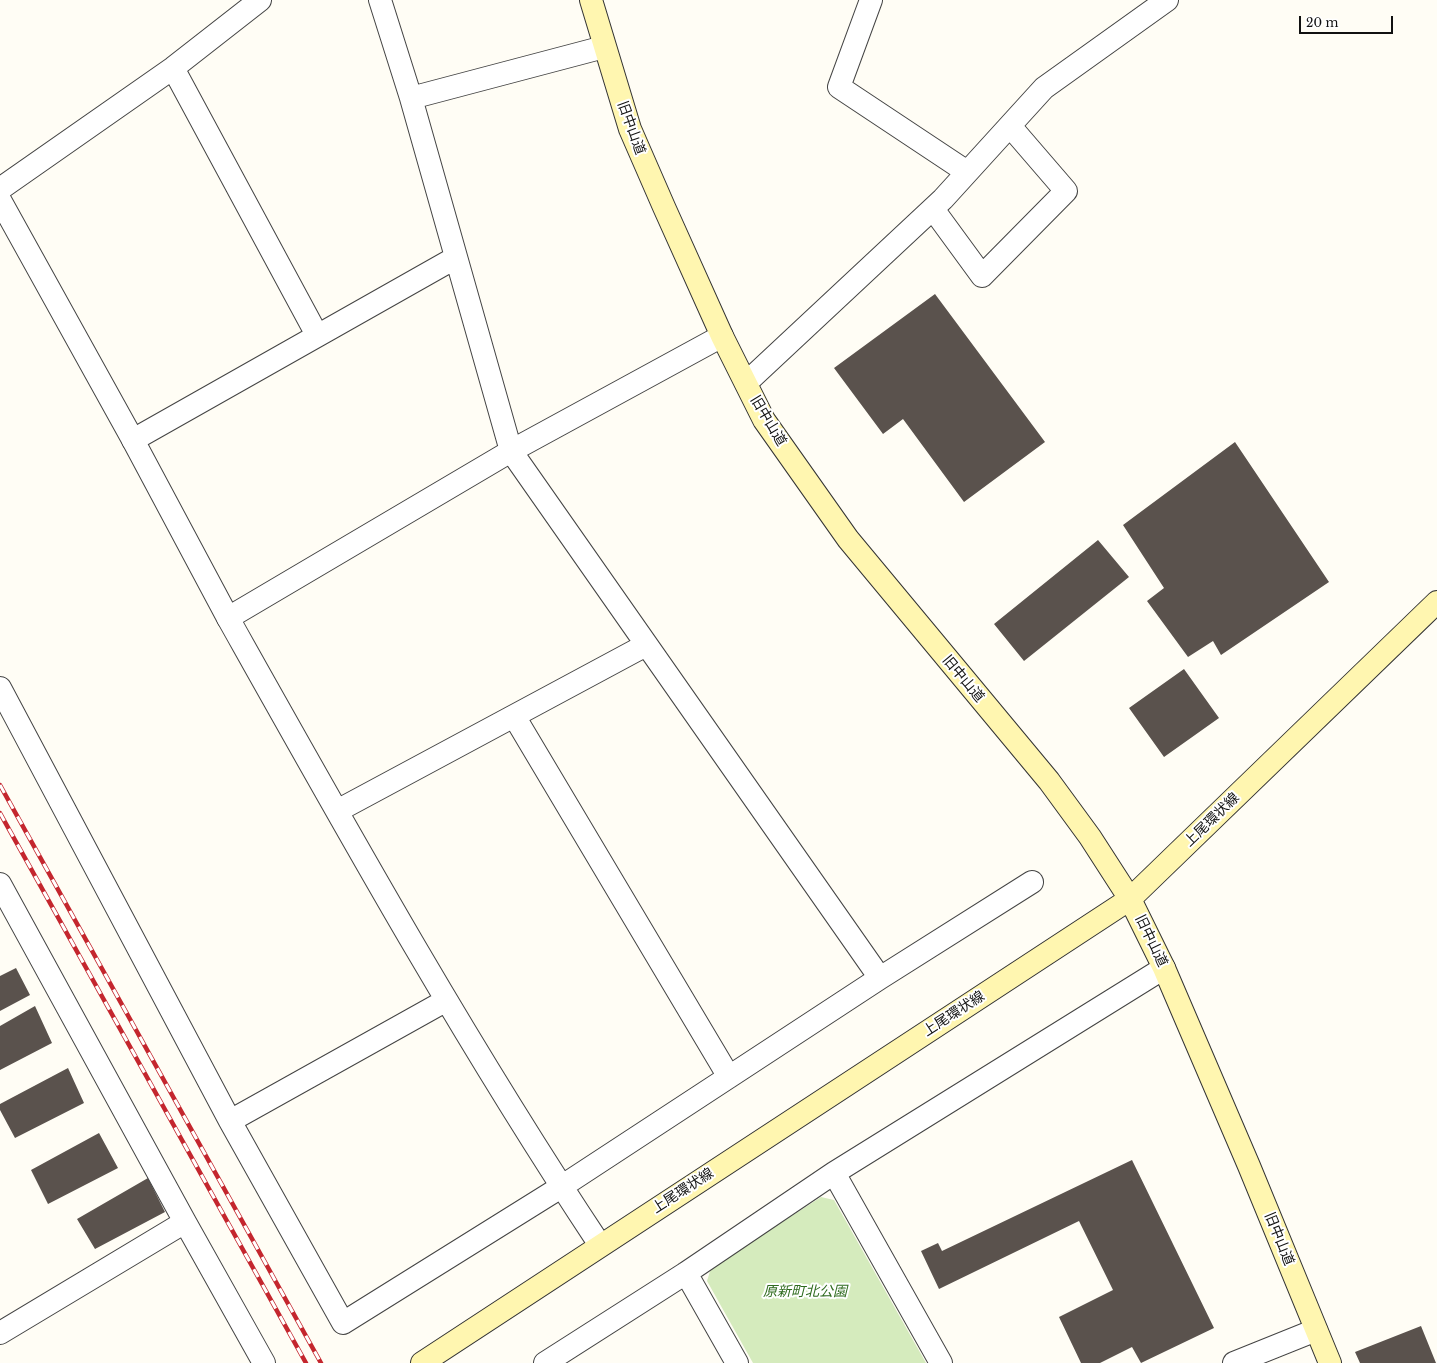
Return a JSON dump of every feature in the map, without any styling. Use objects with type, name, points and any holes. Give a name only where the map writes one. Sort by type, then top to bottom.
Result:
[{"type":"main road","name":"旧中山道","points":[[591,0],[604,48],[630,129],[722,336],[764,420],[848,539],[1049,782],[1090,837],[1130,899],[1164,968],[1249,1166],[1330,1363]]},
{"type":"main road","name":"上尾環状線","points":[[422,1363],[1130,899],[1437,602]]},
{"type":"street","points":[[0,189],[173,68],[260,0]]},
{"type":"street","points":[[380,0],[412,98],[511,451],[880,978]]},
{"type":"street","points":[[871,0],[839,87],[967,172]]},
{"type":"street","points":[[746,383],[933,209],[1044,88],[1167,0]]},
{"type":"street","points":[[412,98],[604,48]]},
{"type":"street","points":[[173,68],[317,335]]},
{"type":"street","points":[[933,209],[982,276],[1066,191],[1010,126]]},
{"type":"street","points":[[0,200],[133,440],[228,618],[445,1001],[561,1187],[600,1245]]},
{"type":"street","points":[[133,440],[456,258]]},
{"type":"street","points":[[228,618],[511,451],[722,336]]},
{"type":"street","points":[[337,811],[646,645]]},
{"type":"street","points":[[0,688],[230,1121],[343,1323],[561,1187],[880,978],[1032,882]]},
{"type":"street","points":[[514,716],[729,1076]]},
{"type":"street","points":[[0,884],[264,1363]]},
{"type":"street","points":[[545,1363],[686,1273],[834,1173],[1164,968]]},
{"type":"street","points":[[230,1121],[445,1001]]},
{"type":"street","points":[[834,1173],[941,1363]]},
{"type":"street","points":[[0,1333],[185,1222]]},
{"type":"street","points":[[686,1273],[737,1363]]},
{"type":"street","points":[[1234,1363],[1316,1330]]},
{"type":"green space","name":"原新町北公園","points":[[821,1197],[834,1200],[926,1363],[753,1363],[707,1281],[711,1268]]},
{"type":"building","points":[[935,294],[1045,442],[964,502],[903,419],[883,434],[834,368]]},
{"type":"building","points":[[1235,442],[1329,582],[1221,655],[1213,641],[1188,657],[1147,601],[1164,588],[1123,525]]},
{"type":"building","points":[[1098,540],[1129,577],[1024,661],[994,624]]},
{"type":"building","points":[[1184,669],[1219,718],[1164,757],[1129,708]]},
{"type":"building","points":[[16,968],[30,995],[0,1011],[0,976]]},
{"type":"building","points":[[35,1006],[52,1043],[0,1070],[0,1026]]},
{"type":"building","points":[[68,1068],[84,1103],[15,1138],[0,1110],[0,1104]]},
{"type":"building","points":[[99,1133],[118,1168],[48,1204],[31,1170]]},
{"type":"building","points":[[1132,1160],[1214,1328],[1141,1363],[1132,1347],[1100,1363],[1081,1363],[1059,1317],[1113,1290],[1079,1221],[939,1289],[921,1251],[938,1243],[942,1251]]},
{"type":"building","points":[[148,1178],[165,1212],[95,1249],[77,1219]]},
{"type":"building","points":[[1421,1326],[1436,1363],[1360,1363],[1355,1352]]},
{"type":"railway","points":[[0,785],[321,1363]]},
{"type":"railway","points":[[0,813],[306,1363]]}]
